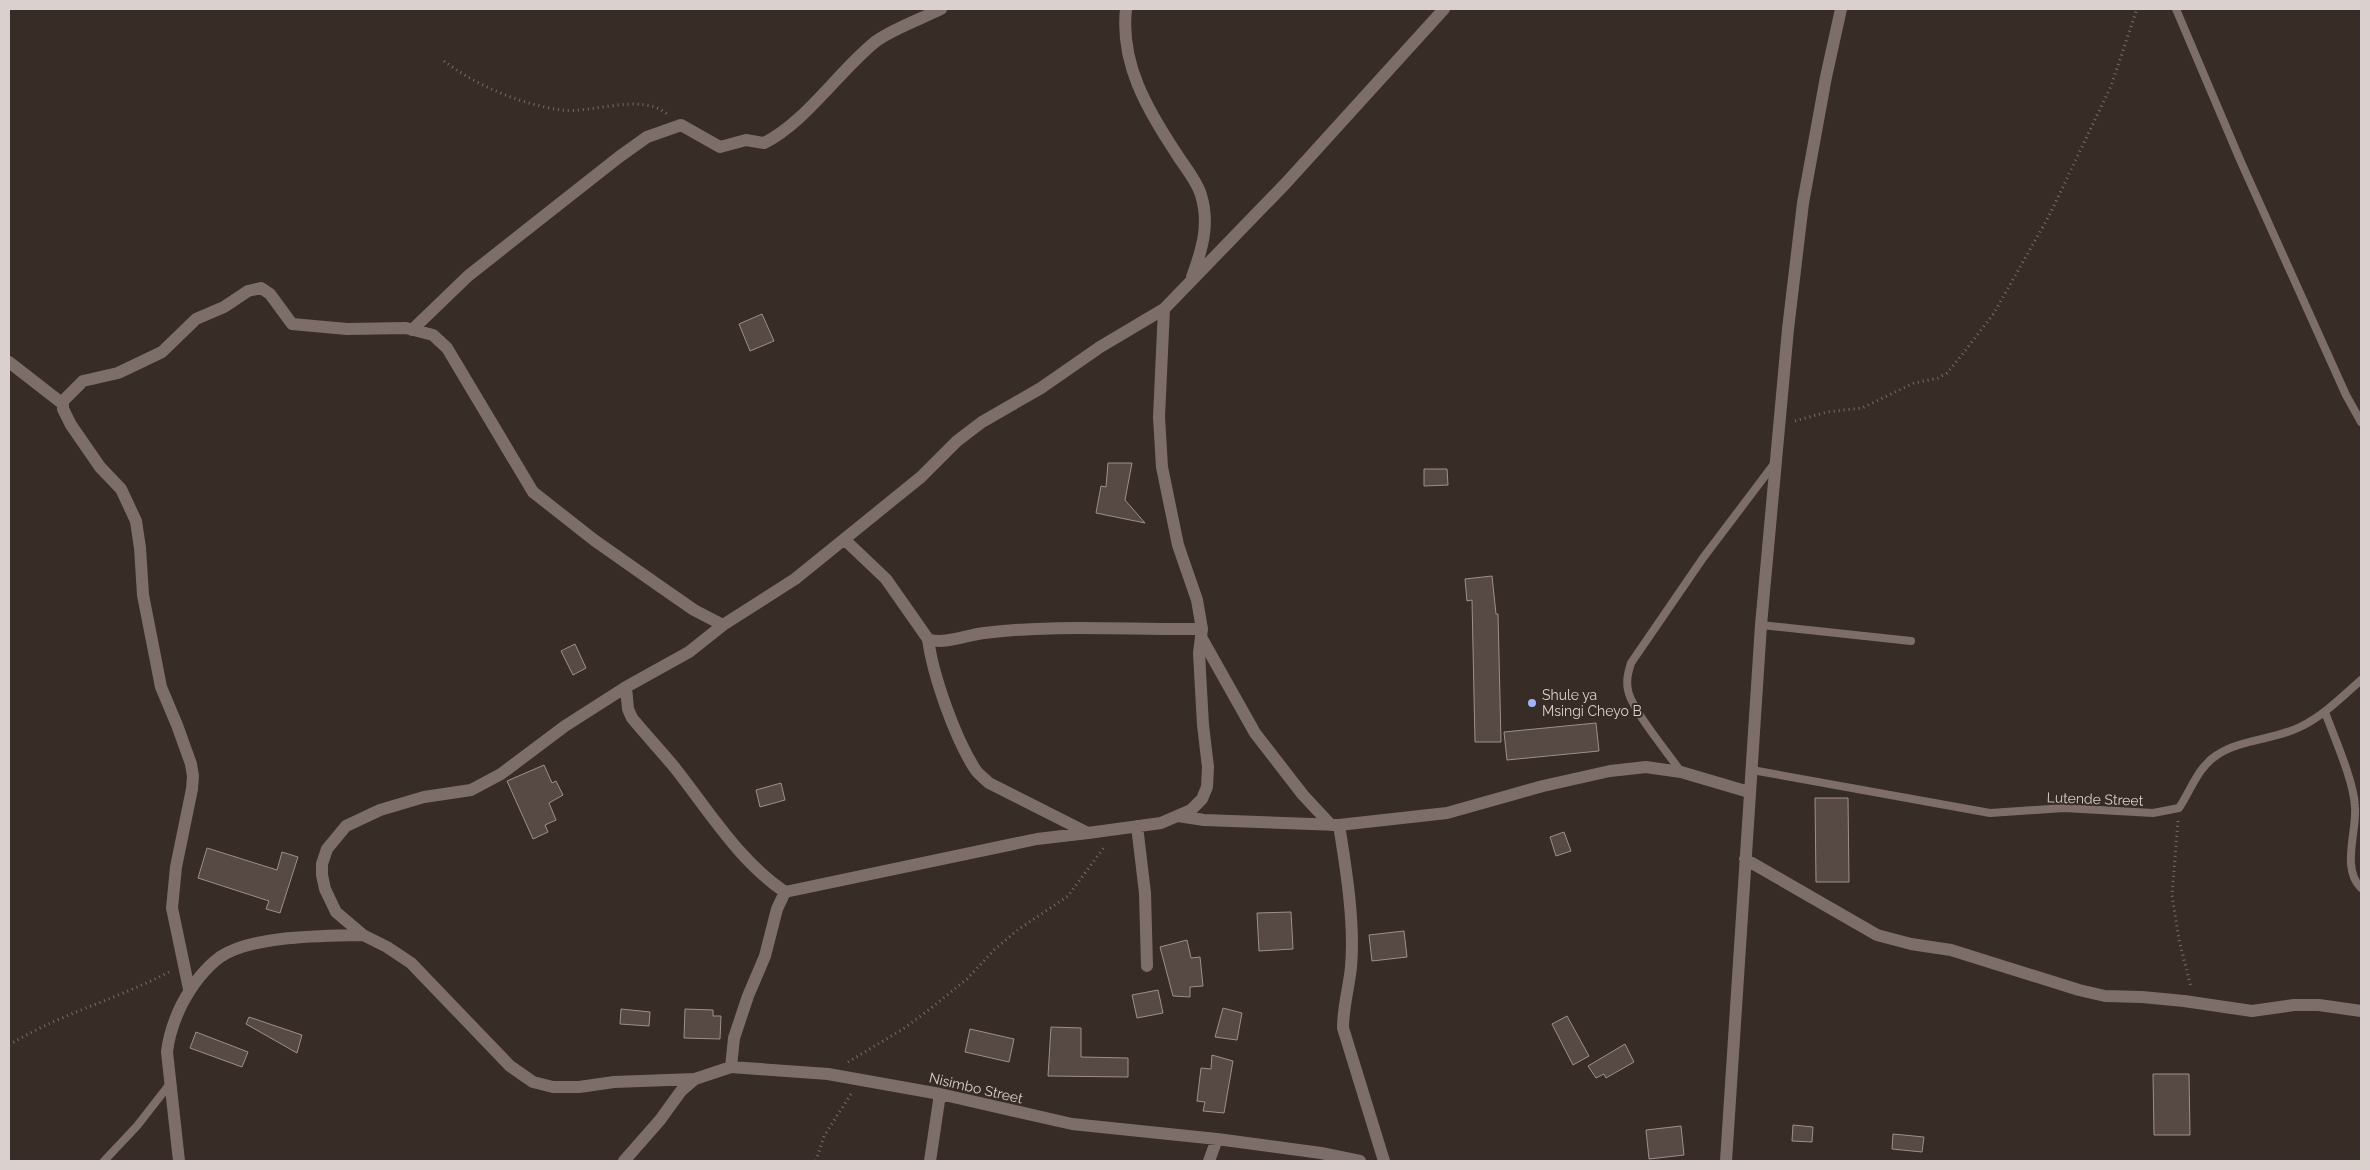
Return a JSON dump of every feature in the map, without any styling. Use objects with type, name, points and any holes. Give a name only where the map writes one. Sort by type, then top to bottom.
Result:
[{"type":"street","points":[[412,330],[468,276],[618,157],[647,138],[681,125],[720,147],[746,140],[764,143],[778,134],[811,105],[874,43],[941,9]]},
{"type":"street","points":[[1126,9],[1125,38],[1128,57],[1137,86],[1148,109],[1201,194],[1206,225],[1203,248],[1190,282]]},
{"type":"street","points":[[695,1078],[614,1082],[579,1087],[554,1087],[533,1082],[510,1066],[411,963],[387,947],[363,935],[336,912],[325,889],[322,875],[326,849],[346,826],[380,810],[424,797],[457,793],[482,785],[501,774],[565,726],[626,687],[689,652],[724,625],[795,579],[921,477],[957,441],[982,422],[1041,388],[1100,347],[1164,310],[1286,183],[1444,9]]},
{"type":"street","points":[[1726,1161],[1761,624],[1788,329],[1803,203],[1826,77],[1841,9]]},
{"type":"street","points":[[62,404],[68,394],[83,381],[118,373],[162,352],[196,319],[224,307],[248,291],[256,288],[266,290],[292,324],[347,329],[412,330],[433,335],[447,348],[534,492],[594,540],[658,585],[694,610],[724,625]]},
{"type":"street","points":[[626,687],[628,709],[632,718],[676,768],[744,856],[766,879],[785,892],[1037,839],[1161,822],[1191,810],[1202,799],[1207,787],[1208,767],[1203,725],[1199,653],[1202,633],[1197,600],[1178,545],[1162,467],[1159,417],[1164,310]]},
{"type":"street","points":[[9,362],[62,404],[71,425],[100,467],[121,489],[136,520],[144,603],[161,687],[177,725],[191,764],[193,776],[176,867],[172,908],[189,989]]},
{"type":"street","points":[[845,540],[886,579],[928,639],[932,668],[975,770],[988,782],[1088,833]]},
{"type":"street","points":[[928,639],[940,642],[985,633],[1064,627],[1202,633]]},
{"type":"street","points":[[1202,633],[1255,733],[1291,781],[1335,825],[1346,864],[1351,966],[1343,1010],[1343,1028],[1384,1161]]},
{"type":"street","points":[[1178,816],[1204,820],[1335,825],[1447,813],[1543,786],[1610,771],[1646,767],[1681,772],[1749,792]]},
{"type":"street","points":[[1137,826],[1145,893],[1147,966]]},
{"type":"street","points":[[1745,859],[1877,935],[1911,944],[1951,950],[2105,996],[2194,1002],[2252,1011],[2294,1005],[2319,1005],[2361,1011]]},
{"type":"street","points":[[731,1067],[734,1038],[748,996],[765,956],[778,909],[785,892]]},
{"type":"street","points":[[179,1161],[169,1085],[167,1052],[170,1034],[189,989],[221,957],[236,950],[287,938],[363,935]]},
{"type":"street","name":"Nisimbo Street","points":[[624,1161],[660,1120],[681,1091],[695,1078],[731,1067],[828,1074],[940,1094],[1072,1124],[1217,1139],[1321,1153],[1360,1161]]},
{"type":"street","points":[[930,1161],[940,1094]]},
{"type":"street","points":[[1209,1161],[1217,1139]]},
{"type":"lane","points":[[2176,9],[2265,217],[2346,395],[2361,422]]},
{"type":"lane","points":[[1681,772],[1641,715],[1628,692],[1627,676],[1631,663],[1703,558],[1776,461]]},
{"type":"lane","points":[[1761,624],[1911,641]]},
{"type":"lane","points":[[2179,808],[2202,769],[2215,756],[2231,747],[2278,736],[2300,727],[2325,712],[2361,680]]},
{"type":"lane","points":[[2325,712],[2339,748],[2355,801],[2352,872],[2361,888]]},
{"type":"lane","name":"Lutende Street","points":[[1752,770],[1990,813],[2064,808],[2152,814],[2179,808]]},
{"type":"lane","points":[[104,1161],[137,1126],[169,1085]]},
{"type":"path","points":[[1780,425],[1827,412],[1862,408],[1914,383],[1938,378],[1947,373],[1994,313],[2049,216],[2111,86],[2137,9]]},
{"type":"path","points":[[444,61],[467,78],[511,96],[562,110],[638,104],[663,110],[681,125]]},
{"type":"path","points":[[2179,808],[2172,895],[2179,940],[2194,1002]]},
{"type":"path","points":[[828,1074],[903,1030],[967,979],[995,949],[1019,929],[1068,896],[1103,850],[1115,829]]},
{"type":"path","points":[[9,1045],[31,1032],[123,995],[184,964]]},
{"type":"path","points":[[816,1161],[824,1136],[861,1080]]},
{"type":"building","points":[[762,314],[774,341],[750,351],[739,324]]},
{"type":"building","points":[[1108,463],[1132,463],[1125,500],[1145,523],[1096,513],[1101,486],[1106,487]]},
{"type":"building","points":[[1424,469],[1447,469],[1448,485],[1424,486]]},
{"type":"building","points":[[1492,576],[1496,614],[1498,614],[1501,742],[1475,742],[1472,600],[1467,601],[1465,579]]},
{"type":"building","points":[[575,644],[586,668],[573,675],[561,651]]},
{"type":"building","points":[[1596,723],[1599,751],[1507,760],[1504,732]]},
{"type":"building","points":[[544,765],[552,783],[556,781],[563,795],[549,803],[556,820],[545,825],[548,832],[533,839],[507,781]]},
{"type":"building","points":[[781,783],[785,800],[760,807],[756,790]]},
{"type":"building","points":[[1815,798],[1848,798],[1849,882],[1816,882]]},
{"type":"building","points":[[1564,832],[1571,851],[1556,856],[1550,837]]},
{"type":"building","points":[[207,848],[277,870],[282,852],[298,857],[280,913],[266,909],[269,901],[198,878]]},
{"type":"building","points":[[1291,912],[1293,949],[1259,951],[1257,913]]},
{"type":"building","points":[[1404,931],[1407,957],[1372,961],[1369,935]]},
{"type":"building","points":[[1187,940],[1191,958],[1200,957],[1203,986],[1190,987],[1190,997],[1173,996],[1160,947]]},
{"type":"building","points":[[1158,990],[1163,1013],[1137,1018],[1132,995]]},
{"type":"building","points":[[1223,1008],[1242,1013],[1237,1040],[1215,1037]]},
{"type":"building","points":[[621,1009],[650,1012],[649,1026],[620,1024]]},
{"type":"building","points":[[685,1009],[713,1010],[713,1016],[721,1016],[720,1039],[684,1038]]},
{"type":"building","points":[[1567,1016],[1589,1056],[1573,1065],[1552,1024]]},
{"type":"building","points":[[249,1017],[302,1035],[297,1053],[246,1024]]},
{"type":"building","points":[[1051,1027],[1081,1028],[1081,1057],[1128,1058],[1128,1077],[1048,1076]]},
{"type":"building","points":[[970,1029],[1014,1039],[1009,1062],[965,1052]]},
{"type":"building","points":[[196,1032],[248,1052],[242,1067],[190,1048]]},
{"type":"building","points":[[1625,1044],[1634,1062],[1606,1078],[1604,1074],[1596,1078],[1588,1066]]},
{"type":"building","points":[[1212,1055],[1233,1061],[1224,1113],[1203,1111],[1205,1102],[1197,1101],[1201,1068],[1211,1069]]},
{"type":"building","points":[[2153,1074],[2189,1074],[2190,1135],[2154,1135]]},
{"type":"building","points":[[1793,1125],[1813,1127],[1812,1142],[1792,1141]]},
{"type":"building","points":[[1681,1126],[1684,1155],[1649,1159],[1646,1130]]},
{"type":"building","points":[[1893,1134],[1924,1137],[1922,1152],[1892,1149]]},
{"type":"place","name":"Shule ya Msingi Cheyo B","points":[[1532,703]]}]
